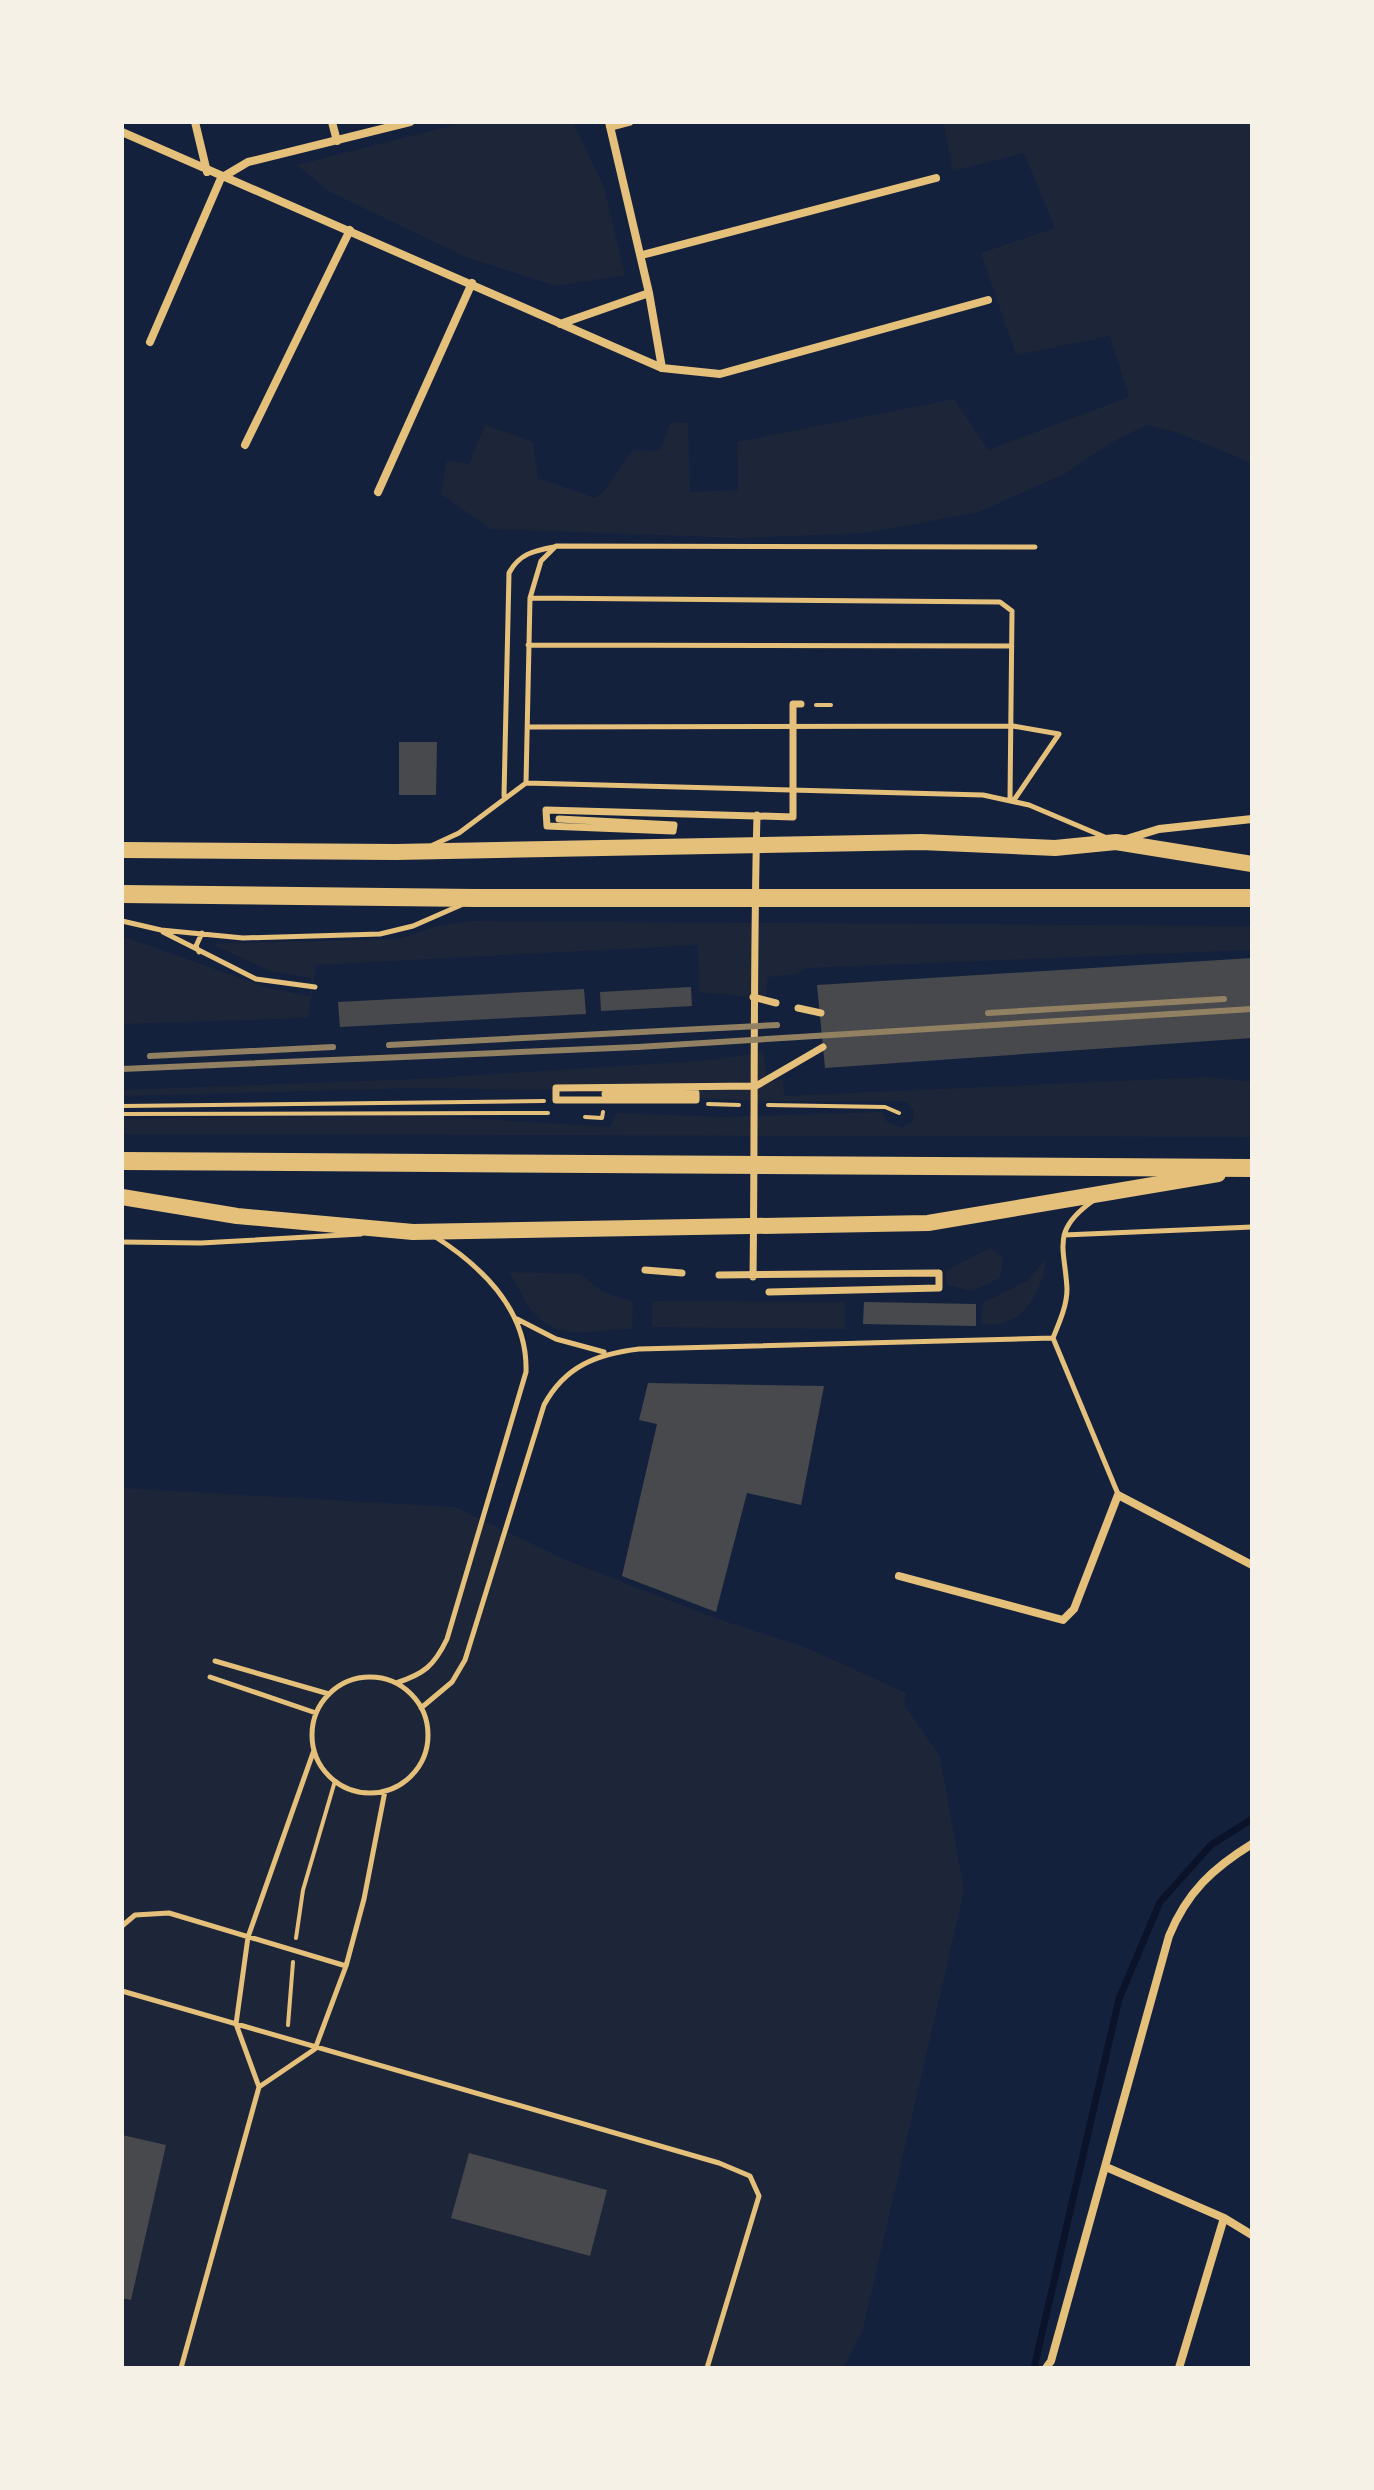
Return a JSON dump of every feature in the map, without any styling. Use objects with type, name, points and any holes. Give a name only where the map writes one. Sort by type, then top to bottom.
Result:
[{"type":"highway","points":[[122,894],[476,898],[1252,898]]},
{"type":"highway","points":[[122,1161],[1252,1168]]},
{"type":"main road","points":[[122,850],[396,852],[921,842],[1055,848],[1116,842],[1252,864]]},
{"type":"main road","points":[[122,1197],[237,1216],[420,1232],[928,1223],[1111,1189],[1252,1168]]},
{"type":"street","points":[[195,122],[207,172]]},
{"type":"street","points":[[332,122],[337,141]]},
{"type":"street","points":[[150,342],[221,178],[248,162],[410,122]]},
{"type":"street","points":[[629,122],[610,124],[642,255],[662,368]]},
{"type":"street","points":[[122,132],[207,172],[350,230],[662,368],[720,374],[988,300]]},
{"type":"street","points":[[642,255],[936,178]]},
{"type":"street","points":[[245,445],[350,230]]},
{"type":"street","points":[[378,492],[472,283]]},
{"type":"street","points":[[559,324],[649,293]]},
{"type":"street","points":[[559,819],[674,825],[673,831],[547,826],[546,810],[793,817],[793,704],[801,704]]},
{"type":"street","points":[[753,1277],[756,1086],[753,997],[757,815]]},
{"type":"street","points":[[1116,842],[1159,829],[1252,819]]},
{"type":"street","points":[[753,997],[776,1003]]},
{"type":"street","points":[[798,1008],[821,1013]]},
{"type":"street","points":[[605,1094],[696,1093],[696,1100],[556,1100],[556,1088],[756,1086],[823,1047]]},
{"type":"street","points":[[645,1270],[682,1273]]},
{"type":"street","points":[[719,1275],[939,1273],[939,1288],[769,1292]]},
{"type":"street","points":[[899,1576],[1063,1620],[1074,1609],[1118,1495],[1252,1565]]},
{"type":"street","points":[[1048,2364],[1169,1936],[1181,1908],[1202,1879],[1252,1844]]},
{"type":"street","points":[[1106,2167],[1224,2218],[1252,2235]]},
{"type":"street","points":[[1179,2368],[1224,2218]]},
{"type":"lane","points":[[526,783],[530,598],[541,561],[556,546]]},
{"type":"lane","points":[[504,797],[509,573],[516,561],[530,552],[556,546],[1035,547]]},
{"type":"lane","points":[[530,598],[1000,602],[1012,611],[1012,799]]},
{"type":"lane","points":[[528,645],[1012,646]]},
{"type":"lane","points":[[527,727],[1013,726],[1059,734],[1012,799]]},
{"type":"lane","points":[[396,852],[436,845],[459,833],[526,783],[1012,799],[1116,842]]},
{"type":"lane","points":[[122,921],[161,930],[243,938],[380,934],[413,926],[476,898]]},
{"type":"lane","points":[[161,930],[200,953],[256,979],[315,987]]},
{"type":"lane","points":[[200,953],[196,946],[198,937],[204,933]]},
{"type":"lane","points":[[1111,1189],[1077,1215],[1064,1235],[1060,1252],[1066,1300],[1053,1338],[1118,1495]]},
{"type":"lane","points":[[1064,1235],[1252,1227]]},
{"type":"lane","points":[[122,1242],[201,1243],[420,1232],[483,1274],[503,1295],[527,1351],[522,1395],[447,1639],[435,1664],[422,1675],[396,1683]]},
{"type":"lane","points":[[515,1318],[556,1339],[605,1353]]},
{"type":"lane","points":[[421,1708],[452,1682],[465,1660],[544,1405],[561,1380],[579,1364],[605,1353],[676,1347],[1053,1338]]},
{"type":"lane","points":[[215,1661],[329,1694]]},
{"type":"lane","points":[[210,1677],[316,1713]]},
{"type":"lane","points":[[361,1678],[379,1678],[396,1683],[411,1694],[421,1708],[428,1740],[424,1757],[401,1784],[385,1791],[350,1789],[335,1781],[322,1768],[314,1750],[312,1732],[316,1713],[329,1694],[361,1678]]},
{"type":"lane","points":[[181,2368],[259,2087],[236,2024],[248,1937],[314,1750]]},
{"type":"lane","points":[[259,2087],[315,2049],[346,1966],[364,1899],[385,1791]]},
{"type":"lane","points":[[122,1926],[135,1915],[169,1913],[346,1966]]},
{"type":"lane","points":[[122,1991],[719,2163],[750,2176],[759,2196],[707,2368]]},
{"type":"path","points":[[575,1116],[602,1118],[605,1094]]},
{"type":"path","points":[[122,1106],[556,1102]]},
{"type":"path","points":[[703,1105],[745,1105]]},
{"type":"path","points":[[760,1105],[885,1107],[899,1113]]},
{"type":"path","points":[[122,1114],[466,1111],[561,1114]]},
{"type":"path","points":[[287,2041],[294,1952],[303,1890],[335,1781]]},
{"type":"shaded area","points":[[465,122],[573,122],[604,187],[625,275],[556,286],[466,257],[330,192],[297,165]]},
{"type":"shaded area","points":[[943,122],[1252,122],[1252,463],[1176,432],[1147,425],[1112,442],[1066,473],[979,512],[866,533],[740,538],[491,529],[441,494],[447,460],[469,464],[485,425],[533,442],[538,478],[595,498],[604,491],[633,450],[659,451],[671,422],[688,423],[690,492],[738,490],[737,442],[954,399],[988,450],[1129,397],[1110,336],[1016,355],[981,253],[1055,228],[1024,153],[953,171]]},
{"type":"shaded area","points":[[471,921],[1252,926],[1252,950],[806,968],[797,974],[768,977],[766,998],[699,992],[698,945],[316,965],[308,1018],[122,1024],[122,936],[265,987],[309,996],[312,978],[270,971],[212,944],[398,939],[437,926]]},
{"type":"shaded area","points":[[763,1052],[768,1081],[783,1080],[784,1096],[1207,1077],[1252,1082],[1252,1137],[122,1134],[122,1119],[417,1115],[610,1127],[616,1113],[723,1117],[881,1112],[887,1122],[902,1128],[912,1122],[914,1111],[906,1101],[757,1101],[546,1090],[418,1088],[122,1096],[122,1090],[419,1079],[712,1060]]},
{"type":"shaded area","points":[[990,1248],[1003,1258],[1000,1278],[973,1291],[947,1285],[945,1271]]},
{"type":"shaded area","points":[[1047,1257],[1040,1284],[1028,1306],[1009,1321],[981,1324],[983,1303],[1027,1281]]},
{"type":"shaded area","points":[[509,1272],[580,1274],[603,1292],[633,1302],[632,1329],[582,1332],[557,1329],[546,1324],[532,1311]]},
{"type":"shaded area","points":[[652,1301],[845,1302],[845,1329],[652,1327]]},
{"type":"shaded area","points":[[122,1488],[455,1507],[566,1560],[715,1618],[807,1648],[906,1693],[904,1704],[940,1757],[964,1891],[862,2333],[843,2368],[122,2368]]},
{"type":"building","points":[[399,742],[437,742],[436,795],[399,795]]},
{"type":"building","points":[[1252,958],[1252,1038],[825,1068],[817,985]]},
{"type":"building","points":[[691,987],[692,1006],[601,1011],[600,992]]},
{"type":"building","points":[[584,989],[586,1014],[340,1027],[338,1002]]},
{"type":"building","points":[[864,1302],[976,1304],[976,1326],[863,1324]]},
{"type":"building","points":[[648,1383],[824,1386],[801,1505],[747,1493],[716,1612],[622,1576],[657,1424],[639,1420]]},
{"type":"building","points":[[122,2135],[166,2145],[131,2300],[122,2298]]},
{"type":"building","points":[[469,2153],[607,2190],[590,2256],[451,2218]]},
{"type":"waterway","points":[[1034,2368],[1119,1999],[1160,1902],[1211,1845],[1252,1819]]},
{"type":"railway","points":[[988,1013],[1224,999]]},
{"type":"railway","points":[[122,1069],[638,1047],[1252,1009]]},
{"type":"railway","points":[[389,1045],[777,1025]]},
{"type":"railway","points":[[150,1056],[333,1047]]}]
